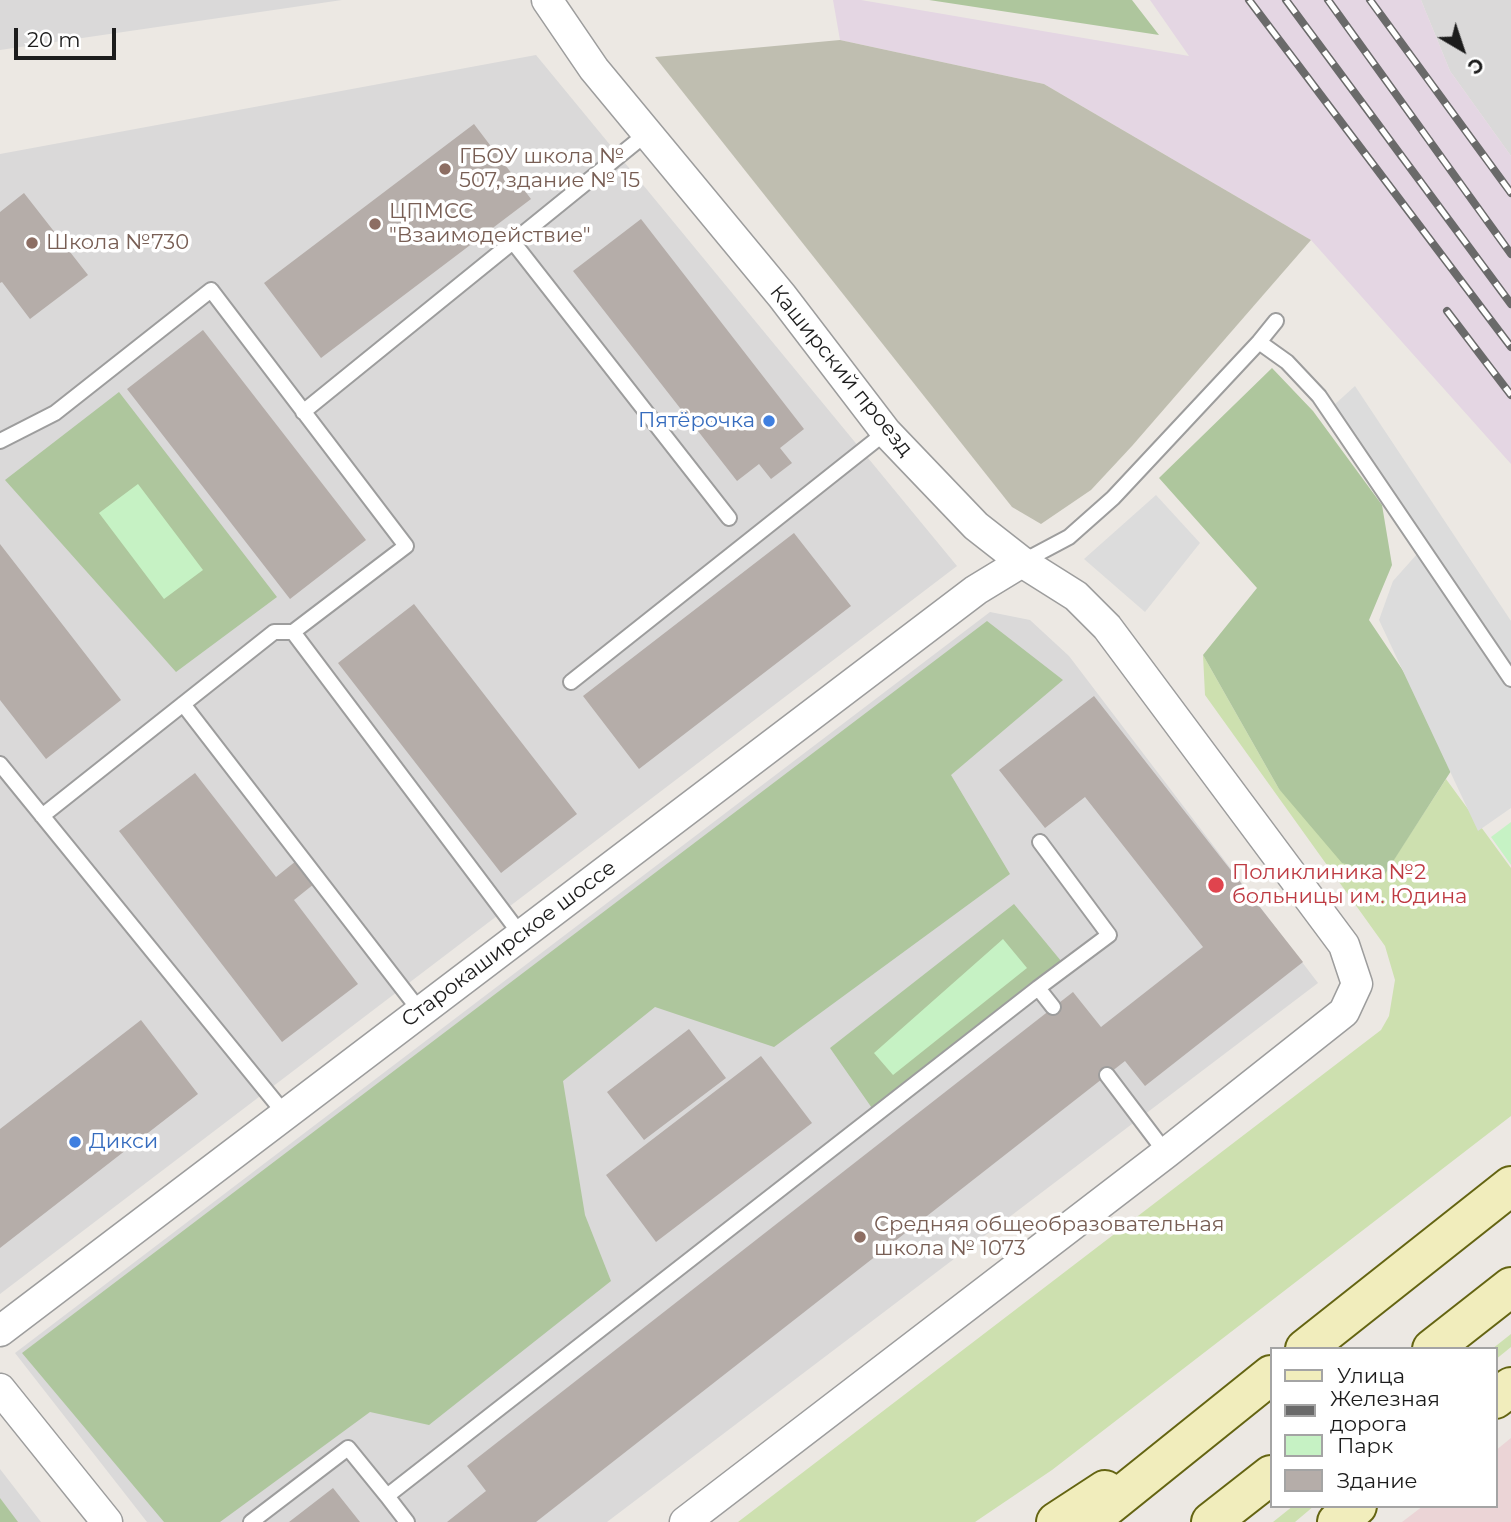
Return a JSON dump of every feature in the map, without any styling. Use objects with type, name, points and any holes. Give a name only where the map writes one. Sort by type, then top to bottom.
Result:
[{"type":"main road","points":[[1308,1347],[1511,1186]]},
{"type":"main road","points":[[1435,1347],[1511,1287]]},
{"type":"main road","points":[[1088,1522],[1270,1376]]},
{"type":"main road","points":[[1056,1522],[1216,1419]]},
{"type":"main road","points":[[1211,1522],[1270,1476]]},
{"type":"main road","points":[[1337,1522],[1354,1508]]},
{"type":"street","name":"Каширский проезд","points":[[547,0],[594,69],[782,296],[886,432],[976,526],[1022,562],[1076,596],[1107,627],[1344,945],[1357,984],[1344,1013],[1166,1153]]},
{"type":"street","name":"Старокаширское шоссе","points":[[0,1331],[976,590],[1022,562]]},
{"type":"street","points":[[685,1522],[1166,1153]]},
{"type":"street","points":[[0,1389],[107,1522]]},
{"type":"lane","points":[[303,412],[646,134]]},
{"type":"lane","points":[[513,242],[729,518]]},
{"type":"lane","points":[[0,442],[55,413],[211,290],[406,546],[293,632],[274,632],[41,816]]},
{"type":"lane","points":[[1022,562],[1069,537],[1113,498],[1276,321]]},
{"type":"lane","points":[[1259,342],[1287,362],[1319,396],[1511,679]]},
{"type":"lane","points":[[572,682],[886,432]]},
{"type":"lane","points":[[293,632],[521,935]]},
{"type":"lane","points":[[183,704],[420,1011]]},
{"type":"lane","points":[[0,764],[285,1114]]},
{"type":"lane","points":[[387,1496],[1109,935],[1040,842]]},
{"type":"lane","points":[[1038,988],[1053,1007]]},
{"type":"lane","points":[[1107,1075],[1166,1153]]},
{"type":"lane","points":[[251,1522],[348,1448],[407,1522]]},
{"type":"shaded area","points":[[0,0],[342,0],[0,50]]},
{"type":"shaded area","points":[[833,0],[861,0],[1189,56],[1150,0],[1421,0],[1450,71],[1511,156],[1511,464],[1311,240],[1044,84],[840,40]]},
{"type":"shaded area","points":[[1421,0],[1511,0],[1511,156],[1450,71]]},
{"type":"shaded area","points":[[840,40],[1044,84],[1311,240],[1091,490],[1041,524],[1012,507],[655,57]]},
{"type":"shaded area","points":[[536,55],[957,566],[0,1294],[0,154]]},
{"type":"shaded area","points":[[1355,386],[1511,621],[1511,808],[1478,831],[1379,620],[1393,581],[1418,553],[1323,415]]},
{"type":"shaded area","points":[[1156,495],[1200,543],[1145,612],[1084,559]]},
{"type":"shaded area","points":[[990,612],[1030,620],[1069,656],[1318,983],[607,1522],[147,1522],[15,1353]]},
{"type":"shaded area","points":[[1511,1438],[1511,1522],[1402,1522],[1420,1508],[1497,1508],[1497,1449]]},
{"type":"shaded area","points":[[0,1469],[41,1522],[0,1522]]},
{"type":"green space","points":[[929,0],[1132,0],[1159,35]]},
{"type":"green space","points":[[1272,368],[1313,411],[1382,505],[1392,565],[1369,620],[1406,675],[1467,746],[1385,874],[1342,863],[1279,789],[1203,655],[1257,588],[1159,478]]},
{"type":"green space","points":[[119,392],[277,597],[176,672],[5,480]]},
{"type":"green space","points":[[138,484],[203,570],[164,599],[99,513]]},
{"type":"green space","points":[[987,621],[1063,680],[951,775],[1010,874],[774,1047],[655,1007],[563,1081],[585,1215],[611,1281],[429,1425],[370,1412],[220,1522],[164,1522],[22,1353]]},
{"type":"green space","points":[[1203,655],[1279,789],[1385,873],[1446,779],[1511,868],[1511,1116],[1052,1470],[975,1522],[738,1522],[1381,1030],[1389,1016],[1395,980],[1385,946],[1205,695]]},
{"type":"green space","points":[[1511,822],[1511,865],[1491,837]]},
{"type":"green space","points":[[1014,904],[1066,967],[881,1121],[830,1048]]},
{"type":"green space","points":[[1003,939],[1027,968],[893,1075],[874,1053]]},
{"type":"green space","points":[[1511,1334],[1511,1347],[1497,1358],[1497,1347],[1495,1347]]},
{"type":"green space","points":[[0,1498],[18,1522],[0,1522]]},
{"type":"green space","points":[[1290,1508],[1312,1508],[1295,1522],[1273,1522]]},
{"type":"building","points":[[474,124],[531,199],[321,358],[264,283]]},
{"type":"building","name":"Школа №730","points":[[24,193],[88,275],[30,319],[2,282],[0,283],[0,212]]},
{"type":"building","points":[[641,219],[804,429],[780,448],[792,463],[771,479],[759,464],[737,481],[573,271]]},
{"type":"building","points":[[203,330],[366,540],[290,599],[127,389]]},
{"type":"building","points":[[794,533],[851,606],[639,769],[583,696]]},
{"type":"building","points":[[0,544],[121,700],[46,759],[0,700]]},
{"type":"building","points":[[414,604],[577,814],[501,873],[338,663]]},
{"type":"building","points":[[1094,696],[1303,962],[1145,1086],[1125,1061],[536,1522],[447,1522],[486,1491],[467,1466],[1073,992],[1101,1027],[1203,947],[1085,797],[1045,828],[999,770]]},
{"type":"building","points":[[195,773],[276,877],[296,861],[314,884],[294,900],[358,984],[282,1042],[119,831]]},
{"type":"building","points":[[141,1020],[198,1094],[0,1248],[0,1129]]},
{"type":"building","points":[[689,1029],[726,1078],[644,1140],[607,1092]]},
{"type":"building","points":[[761,1056],[812,1123],[656,1242],[606,1175]]},
{"type":"building","points":[[333,1488],[360,1522],[289,1522]]},
{"type":"railway","points":[[1249,0],[1511,347]]},
{"type":"railway","points":[[1286,0],[1511,304]]},
{"type":"railway","points":[[1328,0],[1511,254]]},
{"type":"railway","points":[[1370,0],[1511,193]]},
{"type":"railway","points":[[1447,311],[1511,395]]},
{"type":"place","name":"ГБОУ школа № 507, здание № 15","points":[[445,169]]},
{"type":"place","name":"ЦПМСС \"Взаимодействие\"","points":[[375,224]]},
{"type":"place","name":"Школа №730","points":[[32,243]]},
{"type":"place","name":"Пятёрочка","points":[[769,421]]},
{"type":"place","name":"Поликлиника №2 больницы им. Юдина","points":[[1216,885]]},
{"type":"place","name":"Дикси","points":[[75,1142]]},
{"type":"place","name":"Средняя общеобразовательная школа № 1073","points":[[860,1237]]}]
